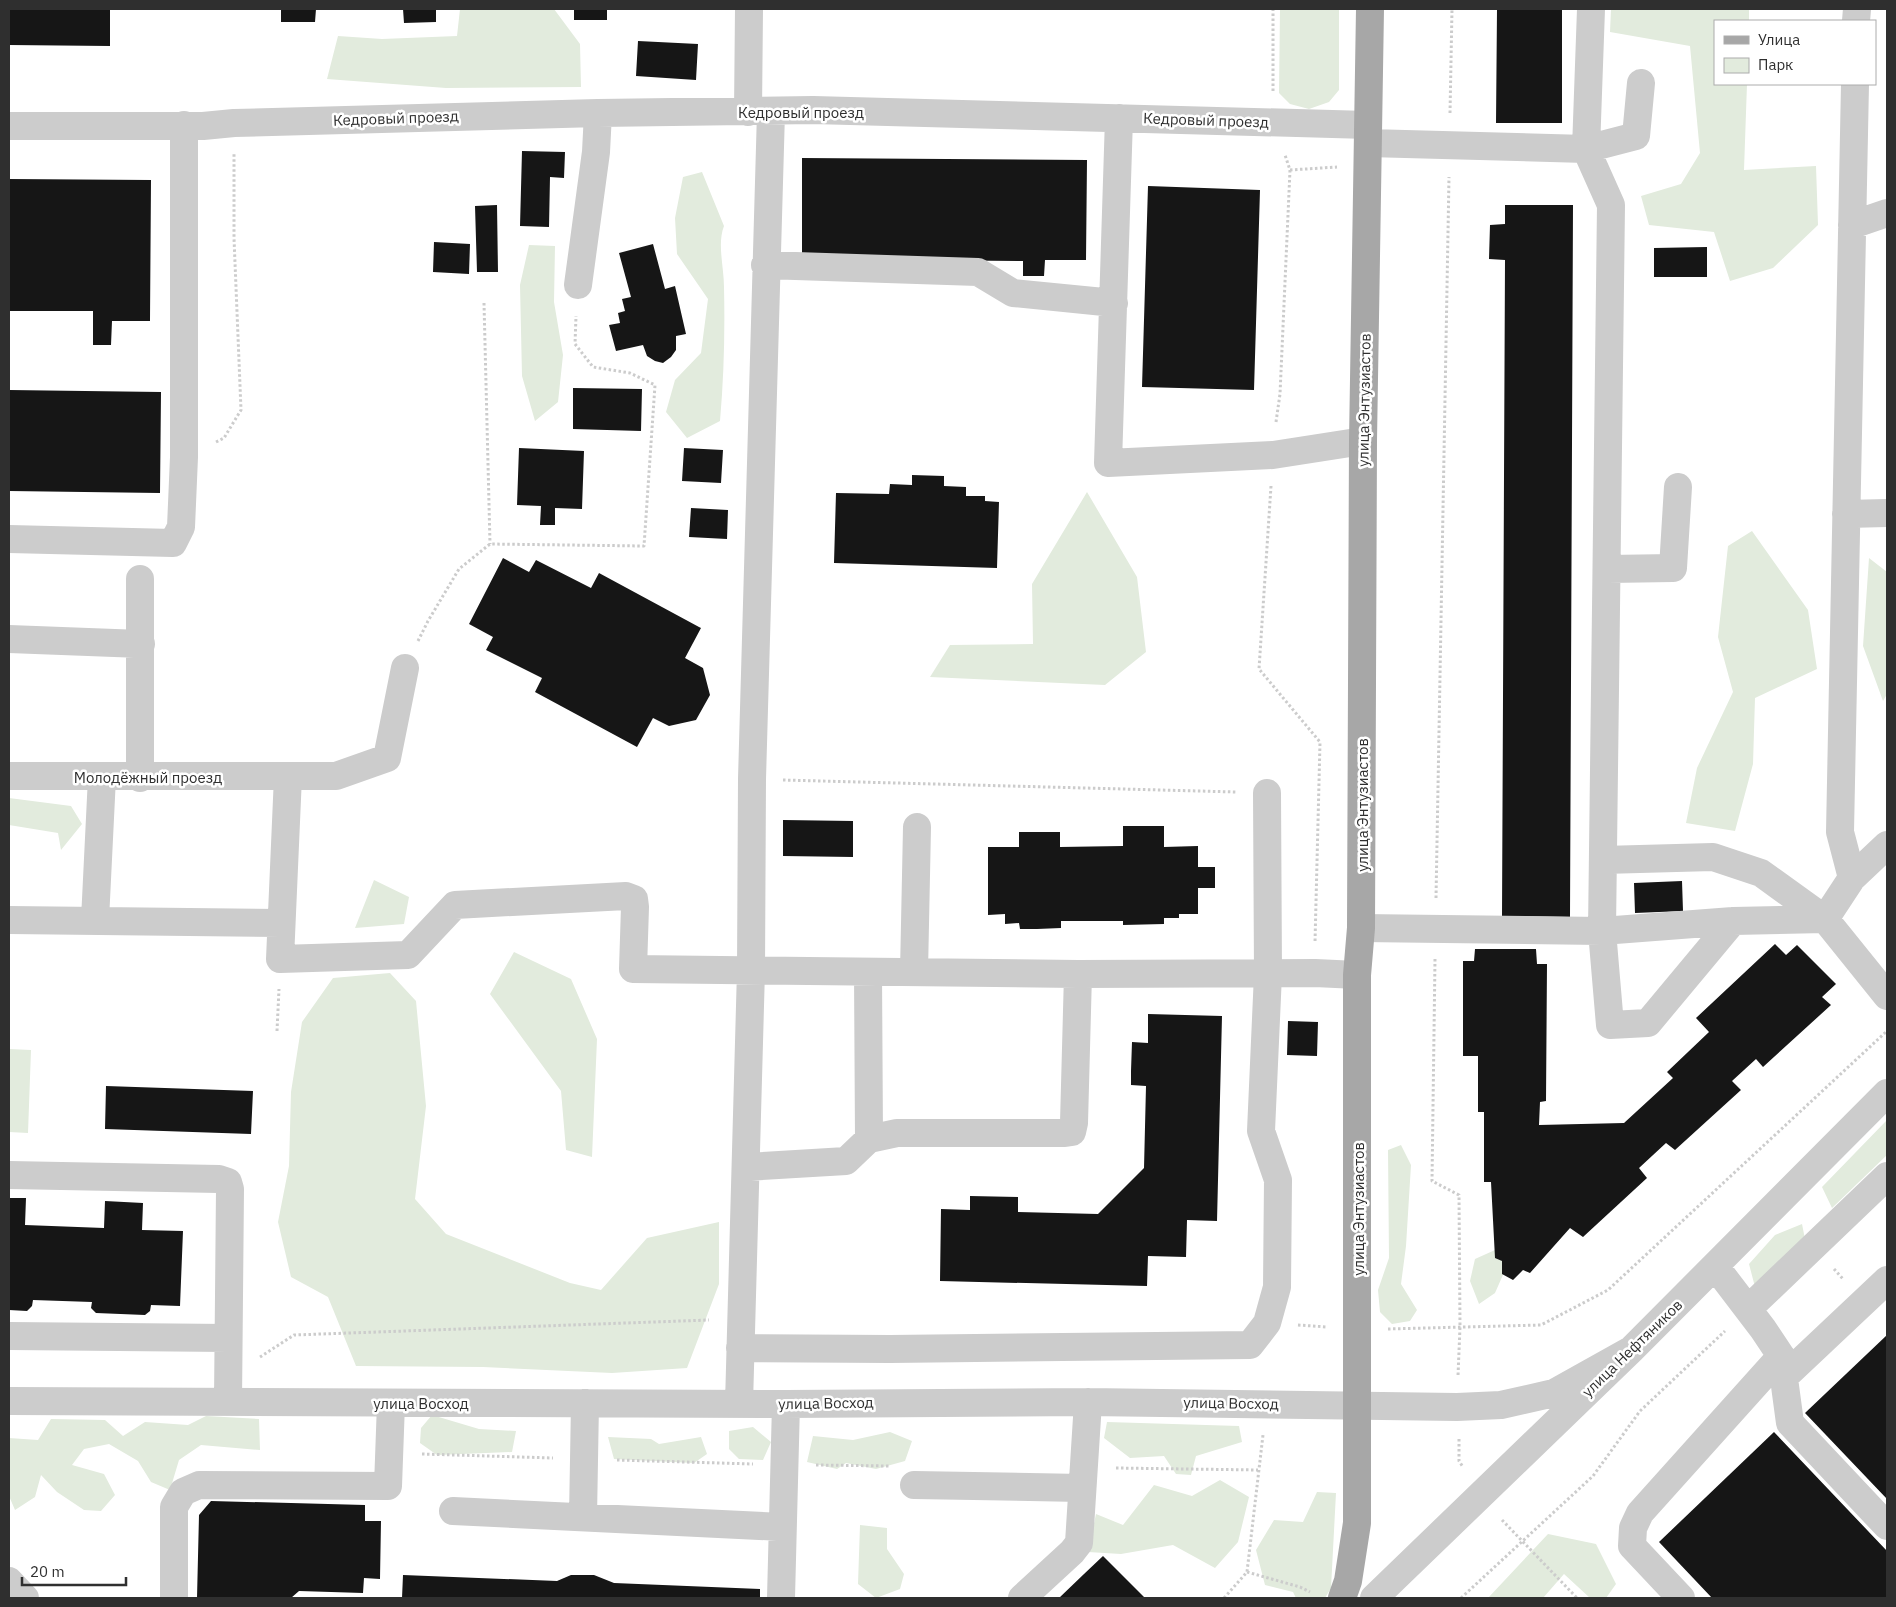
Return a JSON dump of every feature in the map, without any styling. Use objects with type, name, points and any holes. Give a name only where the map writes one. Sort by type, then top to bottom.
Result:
[{"type":"main road","name":"улица Энтузиастов","points":[[1342,1598],[1348,1581],[1357,1523],[1357,975],[1361,928],[1363,441],[1370,9]]},
{"type":"street","points":[[739,1404],[752,970],[752,779],[765,266],[759,112],[749,9]]},
{"type":"street","points":[[1591,9],[1586,149],[1611,206],[1608,569],[1602,931],[1610,1025],[1648,1023],[1733,921]]},
{"type":"street","name":"Кедровый проезд","points":[[9,126],[203,126],[234,123],[598,113],[813,110],[1273,122],[1449,146],[1586,149],[1636,136],[1641,83]]},
{"type":"street","points":[[1852,878],[1840,832],[1855,85]]},
{"type":"street","points":[[578,285],[596,152],[598,113]]},
{"type":"street","points":[[1120,118],[1108,463],[1273,455],[1363,441]]},
{"type":"street","points":[[9,540],[173,543],[181,527],[184,457],[184,125]]},
{"type":"street","points":[[1852,225],[1887,213]]},
{"type":"street","points":[[765,266],[978,272],[1013,293],[1114,303]]},
{"type":"street","points":[[1608,569],[1673,568],[1678,487]]},
{"type":"street","points":[[1846,514],[1887,513]]},
{"type":"street","points":[[140,579],[140,778]]},
{"type":"street","points":[[9,639],[141,644]]},
{"type":"street","name":"Молодёжный проезд","points":[[9,776],[140,778],[336,776],[387,758],[405,668]]},
{"type":"street","points":[[288,776],[280,959],[408,955],[455,906],[626,896],[634,899],[635,907],[634,969],[1078,974],[1315,973],[1357,975]]},
{"type":"street","points":[[94,920],[102,777]]},
{"type":"street","points":[[740,1348],[890,1349],[1250,1345],[1268,1323],[1277,1287],[1278,1180],[1260,1131],[1268,974],[1268,793]]},
{"type":"street","points":[[914,972],[917,827]]},
{"type":"street","points":[[1825,919],[1852,878],[1887,845]]},
{"type":"street","points":[[1603,860],[1713,857],[1761,873],[1825,919],[1887,996]]},
{"type":"street","points":[[1361,928],[1602,931],[1733,921],[1825,919]]},
{"type":"street","points":[[9,920],[281,923]]},
{"type":"street","points":[[868,972],[869,1138]]},
{"type":"street","points":[[746,1167],[846,1161],[869,1138],[897,1133],[1072,1132],[1074,1123],[1078,974]]},
{"type":"street","name":"улица Нефтяников","points":[[1374,1598],[1631,1350],[1887,1093]]},
{"type":"street","points":[[9,1175],[219,1179],[228,1182],[230,1189],[228,1390]]},
{"type":"street","points":[[1748,1309],[1887,1176]]},
{"type":"street","points":[[1715,1266],[1763,1329],[1782,1367],[1790,1423],[1887,1526]]},
{"type":"street","points":[[1681,1598],[1632,1546],[1633,1528],[1640,1513],[1782,1367],[1863,1302],[1887,1280]]},
{"type":"street","points":[[9,1336],[228,1338]]},
{"type":"street","name":"улица Восход","points":[[9,1402],[228,1390],[390,1402],[786,1404],[1088,1402],[1457,1407],[1501,1405],[1554,1393],[1631,1350]]},
{"type":"street","points":[[174,1598],[174,1507],[183,1492],[199,1484],[388,1486],[390,1402]]},
{"type":"street","points":[[1022,1598],[1078,1543],[1088,1402]]},
{"type":"street","points":[[583,1517],[585,1403]]},
{"type":"street","points":[[781,1598],[786,1404]]},
{"type":"street","points":[[914,1485],[1083,1478]]},
{"type":"street","points":[[453,1511],[782,1527]]},
{"type":"street","points":[[9,1581],[25,1598]]},
{"type":"path","points":[[1274,9],[1273,122],[1290,170],[1280,394],[1273,455],[1259,669],[1320,742],[1315,973]]},
{"type":"path","points":[[1452,9],[1432,1181],[1460,1195],[1460,1327],[1457,1407],[1460,1461],[1479,1496],[1577,1598]]},
{"type":"path","points":[[184,457],[224,438],[241,410],[234,238],[234,123]]},
{"type":"path","points":[[405,668],[428,621],[460,569],[490,544],[644,546],[655,385],[630,373],[593,367],[575,344],[578,285]]},
{"type":"path","points":[[484,303],[490,544]]},
{"type":"path","points":[[752,779],[1268,793]]},
{"type":"path","points":[[277,1031],[280,959]]},
{"type":"path","points":[[1268,1323],[1358,1330],[1541,1325],[1608,1290],[1887,1031]]},
{"type":"path","points":[[1813,1246],[1863,1302]]},
{"type":"path","points":[[1461,1598],[1593,1476],[1640,1411],[1748,1309]]},
{"type":"path","points":[[228,1390],[294,1335],[741,1319]]},
{"type":"path","points":[[1224,1598],[1247,1572],[1266,1404]]},
{"type":"path","points":[[389,1453],[584,1460],[894,1466]]},
{"type":"path","points":[[1083,1478],[1258,1470]]},
{"type":"path","points":[[1247,1572],[1300,1587],[1315,1594]]},
{"type":"green space","points":[[460,9],[554,9],[580,44],[581,87],[446,88],[327,79],[338,36],[382,39],[457,36]]},
{"type":"green space","points":[[1280,9],[1339,9],[1339,90],[1329,102],[1309,109],[1290,104],[1279,93]]},
{"type":"green space","points":[[1611,9],[1749,9],[1749,20],[1714,20],[1714,85],[1747,85],[1744,170],[1816,166],[1818,225],[1773,268],[1730,281],[1714,232],[1649,225],[1641,196],[1681,184],[1700,153],[1690,46],[1610,32]]},
{"type":"green space","points":[[702,172],[724,226],[721,248],[724,279],[724,354],[720,421],[687,438],[666,412],[675,380],[701,353],[708,299],[677,254],[675,218],[683,177]]},
{"type":"green space","points":[[529,245],[555,246],[554,302],[563,355],[558,402],[535,421],[522,376],[520,285]]},
{"type":"green space","points":[[1087,492],[1137,577],[1146,652],[1105,685],[930,677],[950,645],[1033,644],[1032,584]]},
{"type":"green space","points":[[1752,531],[1808,610],[1817,669],[1755,698],[1753,764],[1735,831],[1686,823],[1697,768],[1733,692],[1718,637],[1728,546]]},
{"type":"green space","points":[[1869,558],[1887,572],[1887,694],[1883,701],[1863,646]]},
{"type":"green space","points":[[9,798],[71,806],[82,824],[61,850],[58,833],[9,825]]},
{"type":"green space","points":[[374,880],[409,897],[404,924],[355,928]]},
{"type":"green space","points":[[514,952],[571,979],[597,1039],[592,1157],[566,1150],[561,1091],[490,994]]},
{"type":"green space","points":[[390,973],[416,1001],[426,1106],[415,1199],[446,1234],[570,1283],[601,1290],[647,1238],[719,1222],[719,1284],[687,1368],[612,1373],[483,1367],[356,1366],[328,1297],[291,1277],[278,1222],[289,1166],[291,1092],[302,1022],[333,978]]},
{"type":"green space","points":[[9,1049],[31,1050],[28,1133],[9,1132]]},
{"type":"green space","points":[[1887,1120],[1887,1155],[1832,1208],[1822,1187]]},
{"type":"green space","points":[[1401,1145],[1411,1165],[1406,1246],[1401,1284],[1417,1310],[1410,1321],[1392,1324],[1380,1312],[1378,1290],[1389,1258],[1388,1150]]},
{"type":"green space","points":[[1802,1224],[1805,1239],[1755,1287],[1749,1264],[1775,1235]]},
{"type":"green space","points":[[1495,1250],[1506,1268],[1495,1293],[1479,1304],[1470,1281],[1475,1259]]},
{"type":"green space","points":[[432,1415],[479,1429],[516,1431],[512,1452],[437,1455],[420,1443],[421,1428]]},
{"type":"green space","points":[[206,1416],[259,1419],[260,1450],[201,1445],[179,1460],[170,1490],[151,1482],[138,1461],[109,1444],[84,1449],[72,1465],[104,1474],[115,1495],[101,1511],[84,1510],[57,1492],[41,1475],[35,1497],[15,1510],[9,1496],[9,1438],[38,1440],[51,1419],[105,1420],[123,1436],[145,1422],[188,1425]]},
{"type":"green space","points":[[1107,1422],[1239,1426],[1242,1442],[1196,1456],[1191,1475],[1176,1474],[1164,1456],[1130,1458],[1104,1438]]},
{"type":"green space","points":[[753,1427],[771,1442],[763,1460],[739,1459],[729,1449],[729,1431]]},
{"type":"green space","points":[[890,1432],[912,1441],[905,1461],[876,1469],[846,1463],[837,1469],[807,1462],[813,1436],[853,1440]]},
{"type":"green space","points":[[608,1437],[651,1439],[659,1444],[701,1437],[707,1454],[694,1463],[614,1459]]},
{"type":"green space","points":[[1220,1480],[1249,1497],[1238,1542],[1215,1568],[1173,1545],[1121,1554],[1088,1552],[1096,1514],[1123,1525],[1154,1485],[1192,1496]]},
{"type":"green space","points":[[1317,1492],[1336,1493],[1331,1588],[1325,1598],[1296,1598],[1293,1592],[1265,1585],[1256,1550],[1274,1520],[1303,1522]]},
{"type":"green space","points":[[860,1525],[887,1528],[887,1549],[904,1574],[900,1589],[876,1598],[858,1584]]},
{"type":"green space","points":[[1548,1534],[1596,1544],[1616,1584],[1606,1598],[1590,1598],[1564,1574],[1543,1598],[1488,1598]]},
{"type":"building","points":[[9,9],[110,9],[110,46],[9,45]]},
{"type":"building","points":[[281,9],[316,9],[315,22],[281,22]]},
{"type":"building","points":[[403,9],[436,9],[436,22],[404,23]]},
{"type":"building","points":[[574,9],[607,9],[607,20],[574,20]]},
{"type":"building","points":[[1497,9],[1562,9],[1562,123],[1496,123]]},
{"type":"building","points":[[638,41],[698,44],[696,80],[636,76]]},
{"type":"building","points":[[522,151],[565,152],[564,178],[550,177],[549,227],[520,226]]},
{"type":"building","points":[[802,158],[1087,160],[1086,260],[1045,260],[1044,276],[1023,276],[1023,261],[802,259]]},
{"type":"building","points":[[9,179],[151,180],[150,321],[112,321],[111,345],[93,345],[93,311],[9,311]]},
{"type":"building","points":[[1148,186],[1260,190],[1254,390],[1142,387]]},
{"type":"building","points":[[497,205],[498,272],[477,272],[475,206]]},
{"type":"building","points":[[1505,205],[1573,205],[1570,917],[1502,916],[1505,260],[1489,259],[1490,225],[1505,224]]},
{"type":"building","points":[[434,242],[470,244],[469,274],[433,272]]},
{"type":"building","points":[[653,244],[665,289],[675,286],[686,334],[676,336],[676,350],[663,363],[647,356],[643,345],[616,351],[609,325],[620,323],[618,313],[625,311],[622,299],[631,297],[619,253]]},
{"type":"building","points":[[1707,247],[1707,277],[1654,277],[1654,248]]},
{"type":"building","points":[[573,388],[642,389],[641,431],[573,429]]},
{"type":"building","points":[[9,390],[161,392],[160,493],[9,491]]},
{"type":"building","points":[[519,448],[584,451],[582,509],[555,508],[555,525],[540,525],[541,506],[517,505]]},
{"type":"building","points":[[684,448],[723,450],[721,483],[682,481]]},
{"type":"building","points":[[912,475],[944,476],[944,486],[966,487],[966,496],[985,496],[985,501],[999,502],[997,568],[834,563],[836,493],[889,494],[890,484],[912,485]]},
{"type":"building","points":[[691,508],[728,510],[727,539],[689,537]]},
{"type":"building","points":[[503,558],[529,572],[536,560],[591,588],[599,573],[701,628],[685,658],[703,668],[710,695],[696,720],[669,726],[653,718],[637,747],[535,692],[542,678],[486,650],[493,637],[469,624]]},
{"type":"building","points":[[783,820],[853,821],[853,857],[783,856]]},
{"type":"building","points":[[1123,826],[1164,826],[1164,847],[1198,846],[1198,867],[1215,867],[1215,888],[1198,888],[1198,914],[1179,914],[1179,918],[1164,918],[1164,924],[1123,925],[1123,921],[1061,921],[1061,928],[1037,929],[1020,929],[1019,923],[1005,924],[1005,914],[988,915],[988,847],[1019,847],[1019,832],[1060,832],[1060,847],[1123,846]]},
{"type":"building","points":[[1682,881],[1683,911],[1635,913],[1634,883]]},
{"type":"building","points":[[1775,944],[1786,955],[1797,945],[1836,984],[1822,997],[1831,1005],[1763,1067],[1756,1059],[1732,1081],[1741,1090],[1675,1150],[1666,1143],[1639,1168],[1647,1178],[1583,1237],[1570,1228],[1530,1273],[1523,1270],[1513,1280],[1502,1274],[1502,1261],[1495,1258],[1491,1182],[1484,1182],[1484,1112],[1478,1112],[1478,1056],[1463,1056],[1463,961],[1474,961],[1475,949],[1536,949],[1537,964],[1547,964],[1546,1101],[1540,1102],[1539,1125],[1624,1123],[1673,1078],[1667,1072],[1709,1032],[1696,1018]]},
{"type":"building","points":[[1148,1014],[1222,1016],[1217,1221],[1187,1220],[1186,1257],[1148,1256],[1147,1286],[940,1281],[941,1209],[970,1210],[970,1196],[1018,1197],[1018,1212],[1098,1214],[1144,1168],[1146,1086],[1131,1085],[1131,1071],[1132,1042],[1148,1043]]},
{"type":"building","points":[[1288,1021],[1318,1022],[1317,1056],[1287,1055]]},
{"type":"building","points":[[106,1086],[253,1091],[251,1134],[105,1129]]},
{"type":"building","points":[[9,1198],[26,1198],[25,1225],[104,1228],[105,1201],[143,1203],[142,1230],[183,1231],[180,1306],[151,1305],[150,1311],[145,1315],[96,1313],[91,1308],[92,1302],[33,1300],[32,1306],[27,1311],[9,1310]]},
{"type":"building","points":[[1887,1335],[1887,1499],[1805,1413]]},
{"type":"building","points":[[1774,1432],[1887,1551],[1887,1598],[1712,1598],[1659,1542]]},
{"type":"building","points":[[211,1501],[365,1505],[365,1521],[381,1521],[380,1579],[364,1578],[363,1593],[299,1591],[291,1598],[197,1598],[199,1515]]},
{"type":"building","points":[[1103,1556],[1145,1598],[1059,1598],[1084,1574]]},
{"type":"building","points":[[403,1575],[557,1581],[571,1575],[594,1575],[614,1583],[760,1589],[760,1598],[402,1598]]}]
